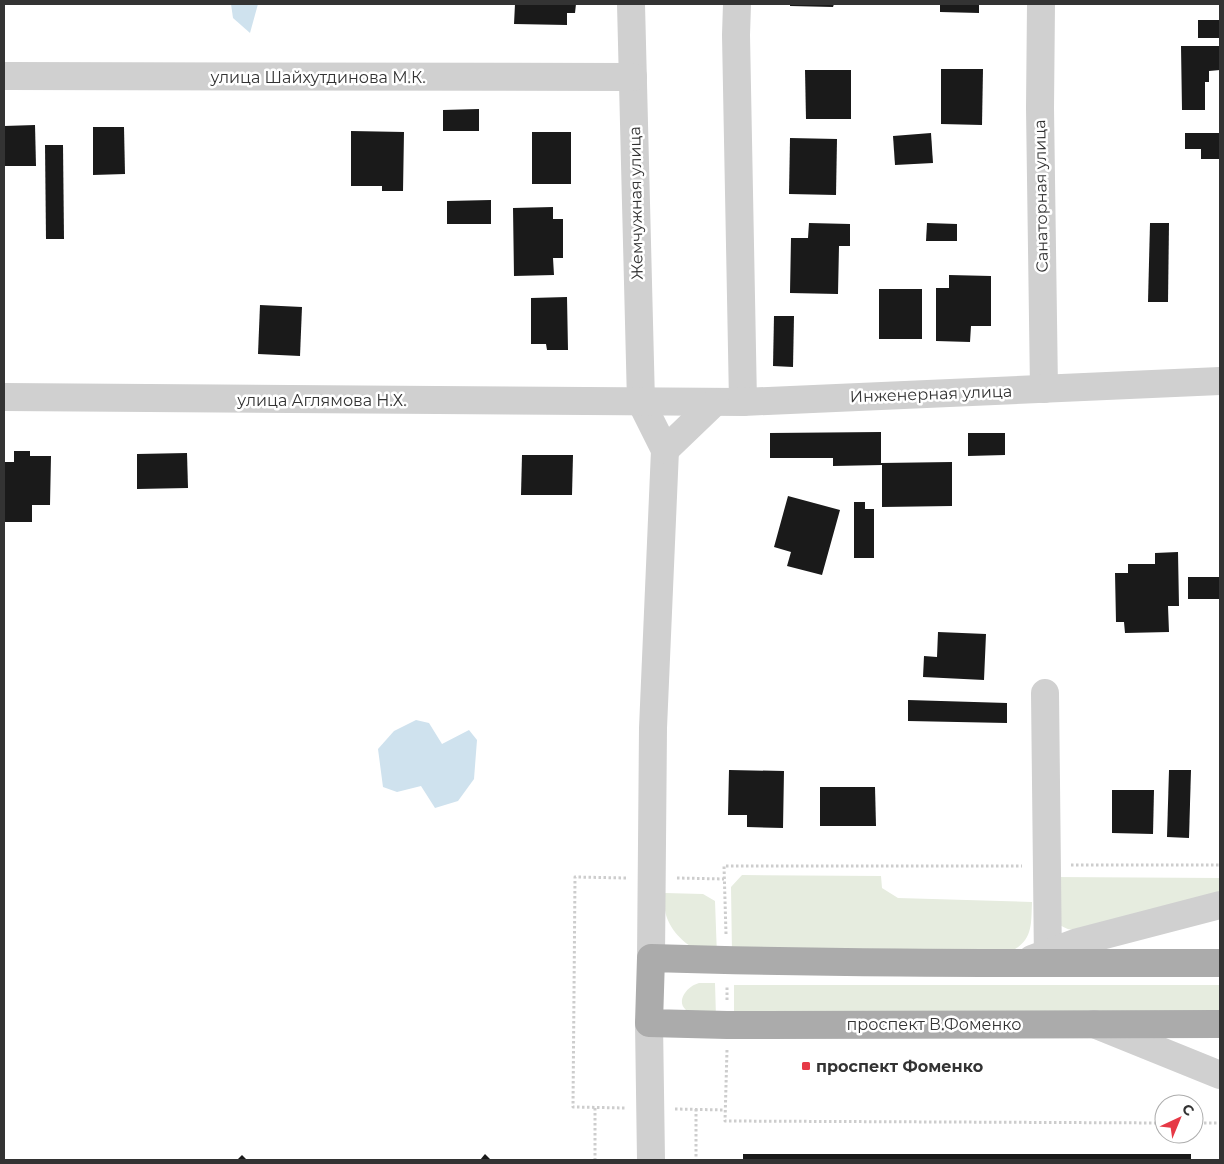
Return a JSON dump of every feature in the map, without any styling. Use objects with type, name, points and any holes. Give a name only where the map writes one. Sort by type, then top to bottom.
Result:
[{"type":"main road","points":[[649,1023],[651,958],[727,961],[1020,963],[1048,958],[1220,963]]},
{"type":"main road","name":"проспект В.Фоменко","points":[[649,1023],[727,1025],[1220,1024]]},
{"type":"street","name":"Жемчужная улица","points":[[631,4],[641,402]]},
{"type":"street","points":[[737,4],[736,44],[743,402]]},
{"type":"street","name":"Санаторная улица","points":[[1041,4],[1040,108],[1044,389]]},
{"type":"street","name":"улица Шайхутдинова М.К.","points":[[4,76],[633,78]]},
{"type":"street","name":"Инженерная улица","points":[[641,402],[743,402],[1220,380]]},
{"type":"street","name":"улица Аглямова Н.Х.","points":[[4,397],[641,402]]},
{"type":"street","points":[[641,402],[665,450],[653,728],[651,958]]},
{"type":"street","points":[[665,450],[715,402]]},
{"type":"street","points":[[1045,693],[1048,958],[1078,942],[1220,905]]},
{"type":"street","points":[[649,1023],[651,1160]]},
{"type":"street","points":[[1093,1024],[1220,1075]]},
{"type":"path","points":[[726,934],[724,866],[1220,865]]},
{"type":"path","points":[[632,1108],[573,1107],[575,877],[724,879]]},
{"type":"path","points":[[727,985],[727,1004]]},
{"type":"path","points":[[727,1045],[726,1121],[1154,1123]]},
{"type":"path","points":[[594,1108],[596,1160]]},
{"type":"path","points":[[667,1109],[726,1110]]},
{"type":"path","points":[[696,1109],[696,1160]]},
{"type":"path","points":[[1204,1123],[1220,1123]]},
{"type":"shaded area","points":[[742,875],[881,876],[882,888],[898,898],[1032,902],[1031,926],[1022,943],[1008,953],[732,954],[731,887]]},
{"type":"shaded area","points":[[1054,877],[1220,878],[1220,899],[1072,930],[1059,924]]},
{"type":"shaded area","points":[[665,893],[703,894],[715,901],[717,956],[694,948],[675,932],[666,916]]},
{"type":"shaded area","points":[[699,983],[715,983],[716,1017],[694,1014],[683,1006],[683,996],[689,988]]},
{"type":"shaded area","points":[[734,985],[1220,985],[1220,1016],[734,1016]]},
{"type":"water","points":[[231,4],[258,4],[250,33],[233,18]]},
{"type":"water","points":[[416,720],[429,723],[442,744],[469,730],[477,740],[474,779],[458,801],[435,808],[421,786],[397,792],[383,787],[378,749],[394,731]]},
{"type":"building","points":[[515,4],[576,4],[575,13],[567,13],[567,25],[514,24]]},
{"type":"building","points":[[790,4],[834,4],[833,7],[790,6]]},
{"type":"building","points":[[940,4],[979,4],[979,13],[940,12]]},
{"type":"building","points":[[1198,20],[1220,20],[1220,38],[1198,38]]},
{"type":"building","points":[[1181,46],[1220,46],[1220,70],[1209,71],[1209,82],[1205,82],[1205,110],[1182,110]]},
{"type":"building","points":[[941,69],[983,69],[982,125],[941,124]]},
{"type":"building","points":[[805,70],[851,70],[851,119],[806,119]]},
{"type":"building","points":[[479,109],[479,131],[443,131],[443,110]]},
{"type":"building","points":[[35,125],[36,166],[4,166],[4,126]]},
{"type":"building","points":[[93,127],[124,127],[125,174],[93,175]]},
{"type":"building","points":[[351,131],[404,132],[403,191],[382,191],[382,186],[351,186]]},
{"type":"building","points":[[532,132],[571,132],[571,184],[532,184]]},
{"type":"building","points":[[931,133],[933,163],[895,165],[893,136]]},
{"type":"building","points":[[1185,133],[1220,133],[1220,159],[1201,159],[1201,149],[1185,149]]},
{"type":"building","points":[[790,138],[837,139],[836,195],[789,194]]},
{"type":"building","points":[[45,145],[63,145],[64,239],[46,239]]},
{"type":"building","points":[[491,200],[491,224],[447,224],[447,201]]},
{"type":"building","points":[[553,207],[553,219],[563,219],[563,258],[553,258],[554,275],[514,276],[513,208]]},
{"type":"building","points":[[809,223],[850,224],[850,246],[839,246],[838,294],[790,293],[791,238],[808,238]]},
{"type":"building","points":[[927,223],[957,224],[957,241],[926,241]]},
{"type":"building","points":[[1150,223],[1169,223],[1168,302],[1148,302]]},
{"type":"building","points":[[949,275],[991,276],[991,326],[971,326],[970,342],[936,341],[936,288],[949,288]]},
{"type":"building","points":[[879,289],[922,289],[922,339],[879,339]]},
{"type":"building","points":[[567,297],[568,350],[547,350],[546,344],[531,344],[531,298]]},
{"type":"building","points":[[260,305],[302,307],[300,356],[258,354]]},
{"type":"building","points":[[774,316],[794,316],[793,367],[773,366]]},
{"type":"building","points":[[881,432],[881,463],[952,462],[952,506],[882,507],[882,465],[833,466],[833,458],[770,458],[770,433]]},
{"type":"building","points":[[968,433],[1005,433],[1005,455],[968,456]]},
{"type":"building","points":[[14,451],[30,451],[30,456],[51,456],[50,505],[32,505],[32,522],[4,522],[4,462],[14,462]]},
{"type":"building","points":[[187,453],[188,488],[137,489],[137,454]]},
{"type":"building","points":[[522,455],[573,455],[572,495],[521,495]]},
{"type":"building","points":[[788,496],[840,510],[822,575],[787,566],[791,552],[774,547]]},
{"type":"building","points":[[854,502],[865,502],[865,509],[874,509],[874,558],[854,558]]},
{"type":"building","points":[[1178,552],[1179,606],[1168,606],[1169,632],[1125,633],[1124,622],[1116,622],[1115,573],[1128,573],[1128,564],[1155,564],[1155,553]]},
{"type":"building","points":[[1188,577],[1220,577],[1220,599],[1188,599]]},
{"type":"building","points":[[938,632],[986,634],[984,680],[923,677],[924,656],[937,657]]},
{"type":"building","points":[[908,700],[1007,703],[1007,723],[908,721]]},
{"type":"building","points":[[729,770],[784,771],[783,828],[747,827],[747,815],[728,815]]},
{"type":"building","points":[[1169,770],[1191,770],[1189,838],[1167,837]]},
{"type":"building","points":[[820,787],[875,787],[876,826],[820,826]]},
{"type":"building","points":[[1112,790],[1154,790],[1153,834],[1112,833]]},
{"type":"building","points":[[485,1154],[491,1160],[480,1160]]},
{"type":"building","points":[[743,1154],[1191,1154],[1191,1160],[743,1160]]},
{"type":"building","points":[[242,1155],[247,1160],[237,1160]]},
{"type":"place","name":"проспект Фоменко","points":[[806,1066]]}]
